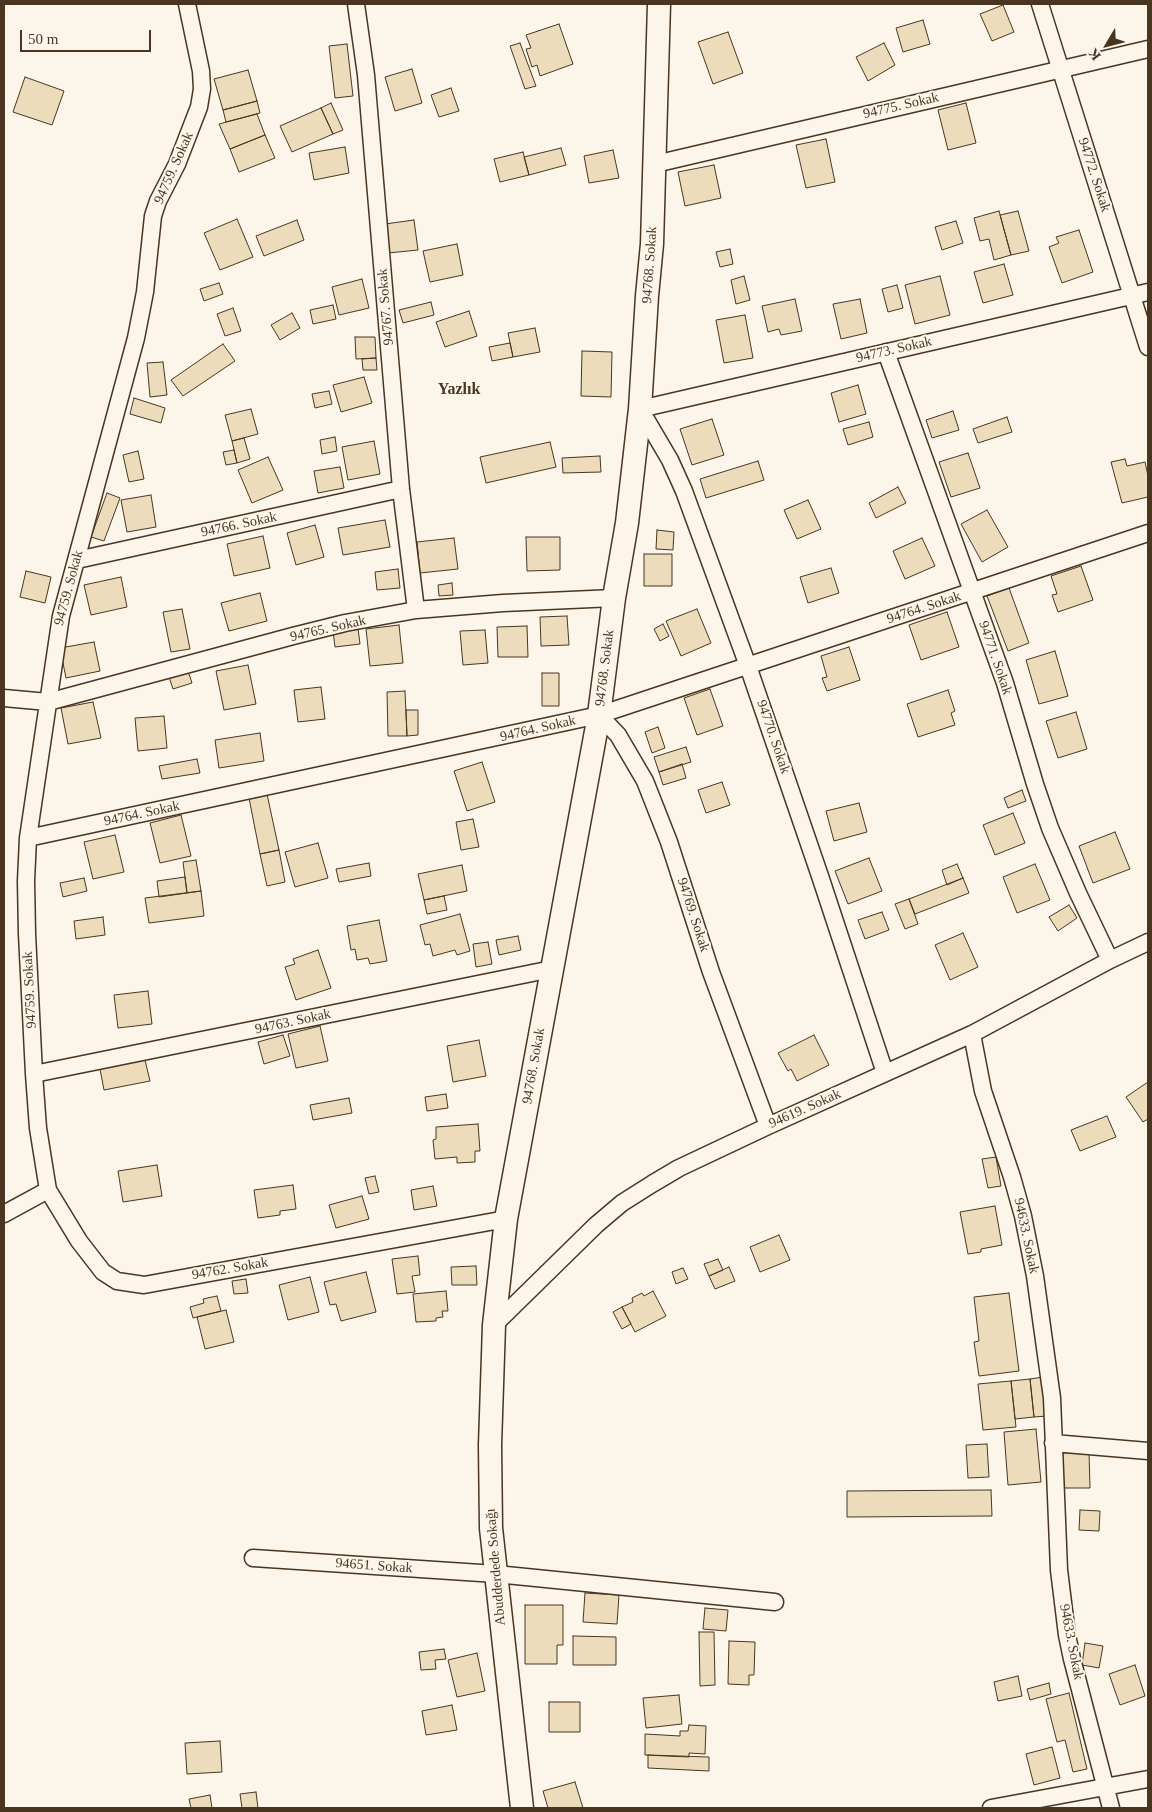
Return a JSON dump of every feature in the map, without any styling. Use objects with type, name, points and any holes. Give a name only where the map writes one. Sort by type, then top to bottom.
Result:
[{"type":"street","name":"94759. Sokak","points":[[48,1190],[38,1128],[34,1074],[27,934],[28,838],[61,616],[136,338],[145,292],[153,216],[158,201],[177,164],[199,107],[202,88],[201,71],[187,4]]},
{"type":"street","name":"94767. Sokak","points":[[356,4],[366,75],[401,489],[416,610]]},
{"type":"street","name":"94768. Sokak","points":[[494,1325],[506,1219],[599,715],[626,523],[640,409],[652,244],[659,4]]},
{"type":"street","name":"94772. Sokak","points":[[1040,4],[1060,69],[1140,293],[1148,347]]},
{"type":"street","name":"94775. Sokak","points":[[655,164],[1148,49]]},
{"type":"street","name":"94773. Sokak","points":[[640,409],[1140,293]]},
{"type":"street","name":"94771. Sokak","points":[[886,352],[1005,683],[1034,784],[1050,828],[1110,960]]},
{"type":"street","name":"94770. Sokak","points":[[640,409],[670,460],[684,491],[748,666],[885,1074]]},
{"type":"street","name":"94766. Sokak","points":[[77,560],[401,489]]},
{"type":"street","name":"94764. Sokak","points":[[28,838],[599,715],[1148,533]]},
{"type":"street","name":"94765. Sokak","points":[[4,698],[48,702],[345,623],[416,610],[502,603],[614,598]]},
{"type":"street","name":"94769. Sokak","points":[[599,715],[618,735],[644,782],[669,842],[711,972],[768,1126]]},
{"type":"street","name":"94619. Sokak","points":[[494,1325],[576,1244],[622,1203],[679,1168],[972,1034],[1110,960],[1148,942]]},
{"type":"street","name":"94763. Sokak","points":[[34,1074],[552,969]]},
{"type":"street","name":"94633. Sokak","points":[[972,1034],[983,1091],[1012,1177],[1031,1259],[1049,1367],[1060,1570],[1067,1635],[1111,1808]]},
{"type":"street","name":"94762. Sokak","points":[[48,1190],[79,1241],[103,1272],[117,1280],[144,1285],[506,1219]]},
{"type":"street","points":[[4,1214],[48,1190]]},
{"type":"street","name":"Abudderdede Sokağı","points":[[494,1325],[490,1487],[491,1528],[522,1808]]},
{"type":"street","points":[[1053,1442],[1148,1451]]},
{"type":"street","name":"94651. Sokak","points":[[253,1558],[496,1574],[775,1602]]},
{"type":"street","points":[[991,1808],[1148,1778]]},
{"type":"building","points":[[1003,5],[1014,32],[992,41],[980,14]]},
{"type":"building","points":[[923,20],[930,44],[903,52],[896,28]]},
{"type":"building","points":[[559,24],[573,64],[540,76],[537,65],[532,67],[526,49],[531,48],[526,35]]},
{"type":"building","points":[[728,32],[743,73],[713,84],[698,42]]},
{"type":"building","points":[[520,43],[536,86],[525,89],[510,46]]},
{"type":"building","points":[[884,43],[895,65],[868,81],[856,57]]},
{"type":"building","points":[[347,44],[353,96],[335,98],[329,46]]},
{"type":"building","points":[[412,69],[422,103],[395,111],[385,77]]},
{"type":"building","points":[[248,70],[257,101],[223,110],[214,79]]},
{"type":"building","points":[[25,77],[64,91],[52,125],[13,112]]},
{"type":"building","points":[[451,88],[459,111],[439,117],[431,95]]},
{"type":"building","points":[[257,101],[260,113],[226,122],[223,110]]},
{"type":"building","points":[[331,103],[343,130],[333,134],[321,108]]},
{"type":"building","points":[[966,103],[976,143],[948,150],[938,110]]},
{"type":"building","points":[[321,108],[333,134],[292,152],[280,126]]},
{"type":"building","points":[[257,114],[265,135],[230,149],[219,124]]},
{"type":"building","points":[[265,135],[275,158],[239,172],[230,149]]},
{"type":"building","points":[[826,139],[835,182],[806,188],[796,145]]},
{"type":"building","points":[[345,147],[349,173],[314,180],[309,153]]},
{"type":"building","points":[[561,148],[566,165],[529,175],[524,157]]},
{"type":"building","points":[[613,150],[619,178],[589,183],[584,156]]},
{"type":"building","points":[[523,152],[529,175],[500,182],[494,159]]},
{"type":"building","points":[[714,165],[721,198],[685,206],[678,172]]},
{"type":"building","points":[[999,211],[1011,255],[994,260],[989,239],[980,241],[974,218]]},
{"type":"building","points":[[1018,211],[1029,251],[1011,255],[1000,215]]},
{"type":"building","points":[[237,219],[253,257],[220,270],[204,233]]},
{"type":"building","points":[[297,220],[304,240],[264,256],[256,236]]},
{"type":"building","points":[[414,220],[418,250],[388,253],[385,224]]},
{"type":"building","points":[[956,221],[963,243],[942,250],[935,227]]},
{"type":"building","points":[[1079,230],[1093,272],[1062,283],[1049,247],[1059,243],[1056,237]]},
{"type":"building","points":[[457,244],[463,275],[430,282],[423,251]]},
{"type":"building","points":[[730,249],[733,264],[720,267],[716,252]]},
{"type":"building","points":[[1004,264],[1013,295],[983,303],[974,272]]},
{"type":"building","points":[[744,276],[750,300],[736,304],[731,280]]},
{"type":"building","points":[[940,276],[950,315],[915,324],[905,285]]},
{"type":"building","points":[[362,279],[369,308],[339,315],[332,287]]},
{"type":"building","points":[[219,283],[223,294],[204,301],[200,289]]},
{"type":"building","points":[[897,285],[903,308],[888,312],[882,289]]},
{"type":"building","points":[[795,299],[802,331],[781,335],[779,329],[768,332],[762,306]]},
{"type":"building","points":[[860,299],[867,333],[841,339],[833,304]]},
{"type":"building","points":[[431,302],[434,315],[403,323],[399,310]]},
{"type":"building","points":[[333,305],[336,319],[313,324],[310,310]]},
{"type":"building","points":[[233,308],[241,331],[225,336],[217,314]]},
{"type":"building","points":[[469,311],[477,336],[445,347],[436,322]]},
{"type":"building","points":[[292,313],[300,328],[280,340],[271,325]]},
{"type":"building","points":[[745,315],[753,358],[724,363],[716,320]]},
{"type":"building","points":[[535,328],[540,352],[513,357],[508,333]]},
{"type":"building","points":[[355,337],[375,337],[376,358],[356,359]]},
{"type":"building","points":[[510,343],[513,357],[492,361],[489,347]]},
{"type":"building","points":[[223,344],[235,361],[183,396],[171,380]]},
{"type":"building","points":[[582,351],[612,352],[611,397],[581,396]]},
{"type":"building","points":[[376,358],[377,370],[363,370],[362,359]]},
{"type":"building","points":[[163,362],[167,395],[150,397],[147,363]]},
{"type":"building","points":[[364,377],[372,403],[341,412],[333,385]]},
{"type":"building","points":[[858,385],[866,414],[839,422],[831,393]]},
{"type":"building","points":[[329,391],[332,404],[315,408],[312,394]]},
{"type":"building","points":[[134,398],[165,408],[161,423],[130,414]]},
{"type":"building","points":[[251,409],[258,434],[232,441],[225,415]]},
{"type":"building","points":[[953,411],[959,430],[932,438],[926,420]]},
{"type":"building","points":[[1007,417],[1012,432],[978,443],[973,429]]},
{"type":"building","points":[[712,419],[724,455],[692,465],[680,429]]},
{"type":"building","points":[[869,422],[873,437],[848,445],[843,429]]},
{"type":"building","points":[[335,437],[337,451],[322,454],[320,440]]},
{"type":"building","points":[[244,438],[250,459],[237,463],[232,441]]},
{"type":"building","points":[[374,441],[380,474],[348,480],[342,447]]},
{"type":"building","points":[[550,442],[556,467],[486,483],[480,457]]},
{"type":"building","points":[[234,450],[237,463],[226,465],[223,452]]},
{"type":"building","points":[[138,451],[144,479],[129,482],[123,455]]},
{"type":"building","points":[[968,453],[980,488],[951,497],[939,462]]},
{"type":"building","points":[[600,456],[601,472],[563,473],[562,458]]},
{"type":"building","points":[[268,457],[283,490],[252,503],[238,470]]},
{"type":"building","points":[[1125,459],[1127,466],[1145,462],[1148,476],[1148,497],[1122,503],[1111,462]]},
{"type":"building","points":[[758,461],[764,480],[706,498],[700,479]]},
{"type":"building","points":[[340,467],[344,488],[318,493],[314,471]]},
{"type":"building","points":[[898,487],[906,503],[876,518],[869,503]]},
{"type":"building","points":[[107,493],[120,498],[104,541],[91,537]]},
{"type":"building","points":[[151,495],[156,527],[127,532],[121,500]]},
{"type":"building","points":[[808,500],[821,529],[797,539],[784,510]]},
{"type":"building","points":[[987,510],[1008,547],[982,562],[961,524]]},
{"type":"building","points":[[385,520],[390,547],[343,555],[338,528]]},
{"type":"building","points":[[315,525],[324,557],[296,565],[287,533]]},
{"type":"building","points":[[657,530],[674,532],[673,550],[656,549]]},
{"type":"building","points":[[263,536],[270,568],[234,576],[227,544]]},
{"type":"building","points":[[526,537],[560,537],[560,570],[527,571]]},
{"type":"building","points":[[454,538],[458,569],[420,573],[417,542]]},
{"type":"building","points":[[922,538],[935,566],[905,579],[893,551]]},
{"type":"building","points":[[644,554],[672,554],[672,586],[644,586]]},
{"type":"building","points":[[1081,566],[1093,600],[1058,612],[1052,595],[1057,594],[1051,576]]},
{"type":"building","points":[[831,568],[839,593],[808,603],[800,577]]},
{"type":"building","points":[[398,569],[400,588],[377,590],[375,572]]},
{"type":"building","points":[[26,571],[51,577],[45,603],[20,597]]},
{"type":"building","points":[[121,577],[127,607],[91,615],[84,585]]},
{"type":"building","points":[[452,583],[453,595],[439,596],[438,585]]},
{"type":"building","points":[[1009,588],[1029,643],[1008,651],[987,596]]},
{"type":"building","points":[[260,593],[267,621],[229,631],[221,603]]},
{"type":"building","points":[[182,609],[190,649],[171,652],[163,612]]},
{"type":"building","points":[[697,609],[711,643],[681,656],[666,621]]},
{"type":"building","points":[[947,612],[959,647],[921,660],[909,625]]},
{"type":"building","points":[[567,616],[569,645],[541,646],[540,617]]},
{"type":"building","points":[[663,624],[669,636],[660,641],[654,629]]},
{"type":"building","points":[[399,625],[403,663],[370,666],[366,629]]},
{"type":"building","points":[[527,626],[528,657],[498,657],[497,627]]},
{"type":"building","points":[[358,628],[360,644],[335,647],[333,631]]},
{"type":"building","points":[[485,630],[488,663],[463,665],[460,631]]},
{"type":"building","points":[[94,642],[100,671],[66,678],[60,648]]},
{"type":"building","points":[[849,647],[860,680],[827,691],[822,678],[827,677],[821,656]]},
{"type":"building","points":[[1055,651],[1068,696],[1039,704],[1026,660]]},
{"type":"building","points":[[248,665],[256,704],[224,710],[216,671]]},
{"type":"building","points":[[188,671],[192,683],[173,689],[169,677]]},
{"type":"building","points":[[542,673],[559,673],[559,706],[542,706]]},
{"type":"building","points":[[321,687],[325,719],[298,722],[294,690]]},
{"type":"building","points":[[710,689],[723,726],[697,735],[684,698]]},
{"type":"building","points":[[948,690],[955,711],[951,713],[955,725],[918,737],[907,704]]},
{"type":"building","points":[[405,691],[407,736],[388,736],[387,692]]},
{"type":"building","points":[[93,702],[101,738],[68,744],[61,708]]},
{"type":"building","points":[[406,710],[418,710],[418,735],[407,736]]},
{"type":"building","points":[[1076,712],[1087,749],[1058,758],[1046,721]]},
{"type":"building","points":[[164,716],[167,748],[138,751],[135,718]]},
{"type":"building","points":[[658,727],[665,748],[652,753],[645,732]]},
{"type":"building","points":[[260,733],[264,761],[219,768],[215,740]]},
{"type":"building","points":[[686,747],[691,762],[659,772],[654,757]]},
{"type":"building","points":[[197,759],[200,773],[162,779],[159,766]]},
{"type":"building","points":[[482,762],[495,802],[467,811],[454,771]]},
{"type":"building","points":[[682,764],[686,778],[663,785],[659,772]]},
{"type":"building","points":[[722,782],[730,805],[706,813],[698,790]]},
{"type":"building","points":[[1022,790],[1026,801],[1008,808],[1004,798]]},
{"type":"building","points":[[267,794],[279,850],[260,854],[249,798]]},
{"type":"building","points":[[859,803],[867,832],[834,841],[826,811]]},
{"type":"building","points":[[1013,813],[1025,843],[995,855],[983,825]]},
{"type":"building","points":[[181,815],[191,856],[160,863],[150,823]]},
{"type":"building","points":[[473,819],[479,847],[461,850],[456,822]]},
{"type":"building","points":[[1115,832],[1130,869],[1093,883],[1079,846]]},
{"type":"building","points":[[115,835],[124,872],[93,879],[84,842]]},
{"type":"building","points":[[318,843],[328,878],[295,887],[285,852]]},
{"type":"building","points":[[279,850],[285,882],[267,886],[260,854]]},
{"type":"building","points":[[869,858],[882,891],[848,904],[835,871]]},
{"type":"building","points":[[196,860],[201,891],[187,893],[183,862]]},
{"type":"building","points":[[369,863],[371,876],[339,882],[336,869]]},
{"type":"building","points":[[957,864],[963,878],[947,885],[942,870]]},
{"type":"building","points":[[1035,864],[1050,900],[1017,913],[1003,877]]},
{"type":"building","points":[[462,865],[467,891],[424,900],[418,874]]},
{"type":"building","points":[[185,877],[187,893],[159,897],[157,881]]},
{"type":"building","points":[[84,878],[87,891],[63,897],[60,883]]},
{"type":"building","points":[[963,878],[969,893],[915,914],[909,899]]},
{"type":"building","points":[[201,891],[204,916],[149,923],[145,898]]},
{"type":"building","points":[[444,896],[447,910],[427,914],[424,900]]},
{"type":"building","points":[[909,899],[918,924],[905,929],[895,904]]},
{"type":"building","points":[[1069,905],[1077,918],[1058,931],[1049,917]]},
{"type":"building","points":[[882,912],[889,930],[865,939],[858,920]]},
{"type":"building","points":[[460,914],[470,951],[457,955],[455,950],[433,956],[430,944],[425,945],[420,925]]},
{"type":"building","points":[[103,917],[105,935],[76,939],[74,921]]},
{"type":"building","points":[[379,920],[387,961],[370,964],[368,958],[357,960],[355,949],[351,950],[347,926]]},
{"type":"building","points":[[963,933],[978,967],[950,980],[935,945]]},
{"type":"building","points":[[518,936],[521,950],[499,955],[496,940]]},
{"type":"building","points":[[488,942],[492,964],[476,967],[473,944]]},
{"type":"building","points":[[318,950],[331,988],[296,1000],[285,967],[295,964],[293,959]]},
{"type":"building","points":[[148,991],[152,1024],[118,1028],[114,995]]},
{"type":"building","points":[[320,1026],[328,1061],[296,1068],[288,1034]]},
{"type":"building","points":[[283,1035],[290,1056],[264,1064],[258,1042]]},
{"type":"building","points":[[814,1035],[829,1065],[797,1081],[791,1069],[788,1071],[778,1053]]},
{"type":"building","points":[[479,1040],[486,1076],[453,1082],[447,1046]]},
{"type":"building","points":[[145,1060],[150,1081],[104,1090],[100,1069]]},
{"type":"building","points":[[1148,1082],[1148,1119],[1143,1122],[1126,1097]]},
{"type":"building","points":[[446,1094],[448,1108],[427,1111],[425,1097]]},
{"type":"building","points":[[349,1098],[352,1113],[313,1120],[310,1105]]},
{"type":"building","points":[[1107,1116],[1116,1137],[1080,1151],[1071,1130]]},
{"type":"building","points":[[478,1124],[480,1151],[475,1151],[475,1162],[457,1163],[457,1157],[435,1159],[433,1140],[436,1139],[436,1127]]},
{"type":"building","points":[[996,1157],[1001,1186],[988,1188],[982,1159]]},
{"type":"building","points":[[157,1165],[162,1196],[123,1202],[118,1171]]},
{"type":"building","points":[[375,1176],[379,1192],[369,1194],[365,1178]]},
{"type":"building","points":[[293,1185],[296,1209],[280,1211],[280,1215],[258,1218],[254,1190]]},
{"type":"building","points":[[433,1186],[437,1206],[414,1210],[411,1190]]},
{"type":"building","points":[[362,1196],[369,1219],[336,1228],[329,1205]]},
{"type":"building","points":[[995,1206],[1002,1245],[981,1249],[981,1252],[968,1254],[960,1212]]},
{"type":"building","points":[[779,1235],[790,1260],[760,1272],[750,1247]]},
{"type":"building","points":[[418,1256],[420,1275],[412,1276],[415,1292],[397,1294],[392,1259]]},
{"type":"building","points":[[718,1259],[723,1270],[709,1276],[704,1264]]},
{"type":"building","points":[[476,1266],[477,1285],[452,1285],[451,1267]]},
{"type":"building","points":[[729,1267],[735,1281],[715,1289],[709,1276]]},
{"type":"building","points":[[683,1268],[688,1279],[676,1284],[672,1272]]},
{"type":"building","points":[[366,1272],[376,1312],[341,1321],[336,1304],[330,1305],[324,1282]]},
{"type":"building","points":[[310,1277],[319,1312],[288,1320],[279,1285]]},
{"type":"building","points":[[246,1279],[248,1293],[234,1294],[232,1281]]},
{"type":"building","points":[[446,1291],[448,1311],[442,1311],[443,1317],[436,1318],[436,1321],[416,1322],[413,1294]]},
{"type":"building","points":[[653,1291],[666,1316],[635,1332],[622,1307],[633,1302],[632,1298],[642,1293],[644,1296]]},
{"type":"building","points":[[1009,1293],[1019,1371],[979,1376],[974,1342],[979,1341],[974,1297]]},
{"type":"building","points":[[217,1296],[221,1311],[193,1318],[190,1307],[204,1303],[203,1299]]},
{"type":"building","points":[[622,1307],[631,1324],[622,1329],[613,1312]]},
{"type":"building","points":[[226,1310],[234,1342],[205,1349],[197,1317]]},
{"type":"building","points":[[1043,1377],[1047,1416],[1034,1417],[1030,1379]]},
{"type":"building","points":[[1030,1379],[1034,1417],[1015,1419],[1011,1381]]},
{"type":"building","points":[[1011,1381],[1016,1427],[983,1430],[978,1384]]},
{"type":"building","points":[[1036,1429],[1041,1482],[1008,1485],[1004,1432]]},
{"type":"building","points":[[987,1444],[989,1477],[968,1478],[966,1445]]},
{"type":"building","points":[[1089,1452],[1090,1488],[1063,1488],[1062,1453]]},
{"type":"building","points":[[991,1490],[992,1516],[847,1517],[847,1491]]},
{"type":"building","points":[[1080,1510],[1100,1511],[1099,1531],[1079,1530]]},
{"type":"building","points":[[585,1593],[619,1595],[617,1624],[583,1622]]},
{"type":"building","points":[[525,1605],[563,1605],[563,1645],[557,1645],[557,1664],[525,1664]]},
{"type":"building","points":[[705,1608],[728,1610],[726,1631],[703,1629]]},
{"type":"building","points":[[699,1632],[714,1632],[715,1685],[700,1686]]},
{"type":"building","points":[[573,1636],[616,1637],[616,1665],[573,1665]]},
{"type":"building","points":[[729,1641],[755,1642],[754,1675],[749,1675],[749,1685],[728,1684]]},
{"type":"building","points":[[1085,1643],[1103,1646],[1099,1668],[1082,1665]]},
{"type":"building","points":[[444,1649],[446,1659],[435,1660],[436,1669],[421,1670],[419,1652]]},
{"type":"building","points":[[477,1653],[485,1691],[457,1697],[448,1660]]},
{"type":"building","points":[[1135,1665],[1145,1696],[1120,1705],[1109,1674]]},
{"type":"building","points":[[1018,1676],[1022,1696],[998,1701],[994,1682]]},
{"type":"building","points":[[1049,1683],[1051,1694],[1030,1700],[1027,1689]]},
{"type":"building","points":[[1069,1693],[1087,1769],[1073,1772],[1065,1740],[1057,1742],[1046,1699]]},
{"type":"building","points":[[679,1695],[682,1724],[646,1728],[643,1698]]},
{"type":"building","points":[[549,1702],[580,1702],[580,1732],[549,1732]]},
{"type":"building","points":[[452,1705],[457,1730],[426,1735],[422,1711]]},
{"type":"building","points":[[689,1725],[706,1726],[705,1754],[689,1753],[689,1757],[645,1755],[645,1734],[680,1736],[680,1731],[688,1731]]},
{"type":"building","points":[[220,1741],[222,1772],[187,1774],[185,1743]]},
{"type":"building","points":[[1052,1747],[1060,1778],[1034,1785],[1026,1754]]},
{"type":"building","points":[[648,1755],[709,1757],[709,1771],[648,1768]]},
{"type":"building","points":[[575,1782],[583,1808],[548,1808],[543,1791]]},
{"type":"building","points":[[256,1792],[258,1808],[242,1808],[240,1794]]},
{"type":"building","points":[[210,1795],[212,1808],[191,1808],[189,1799]]},
{"type":"district","name":"Yazlık","points":[[459,390]]}]
